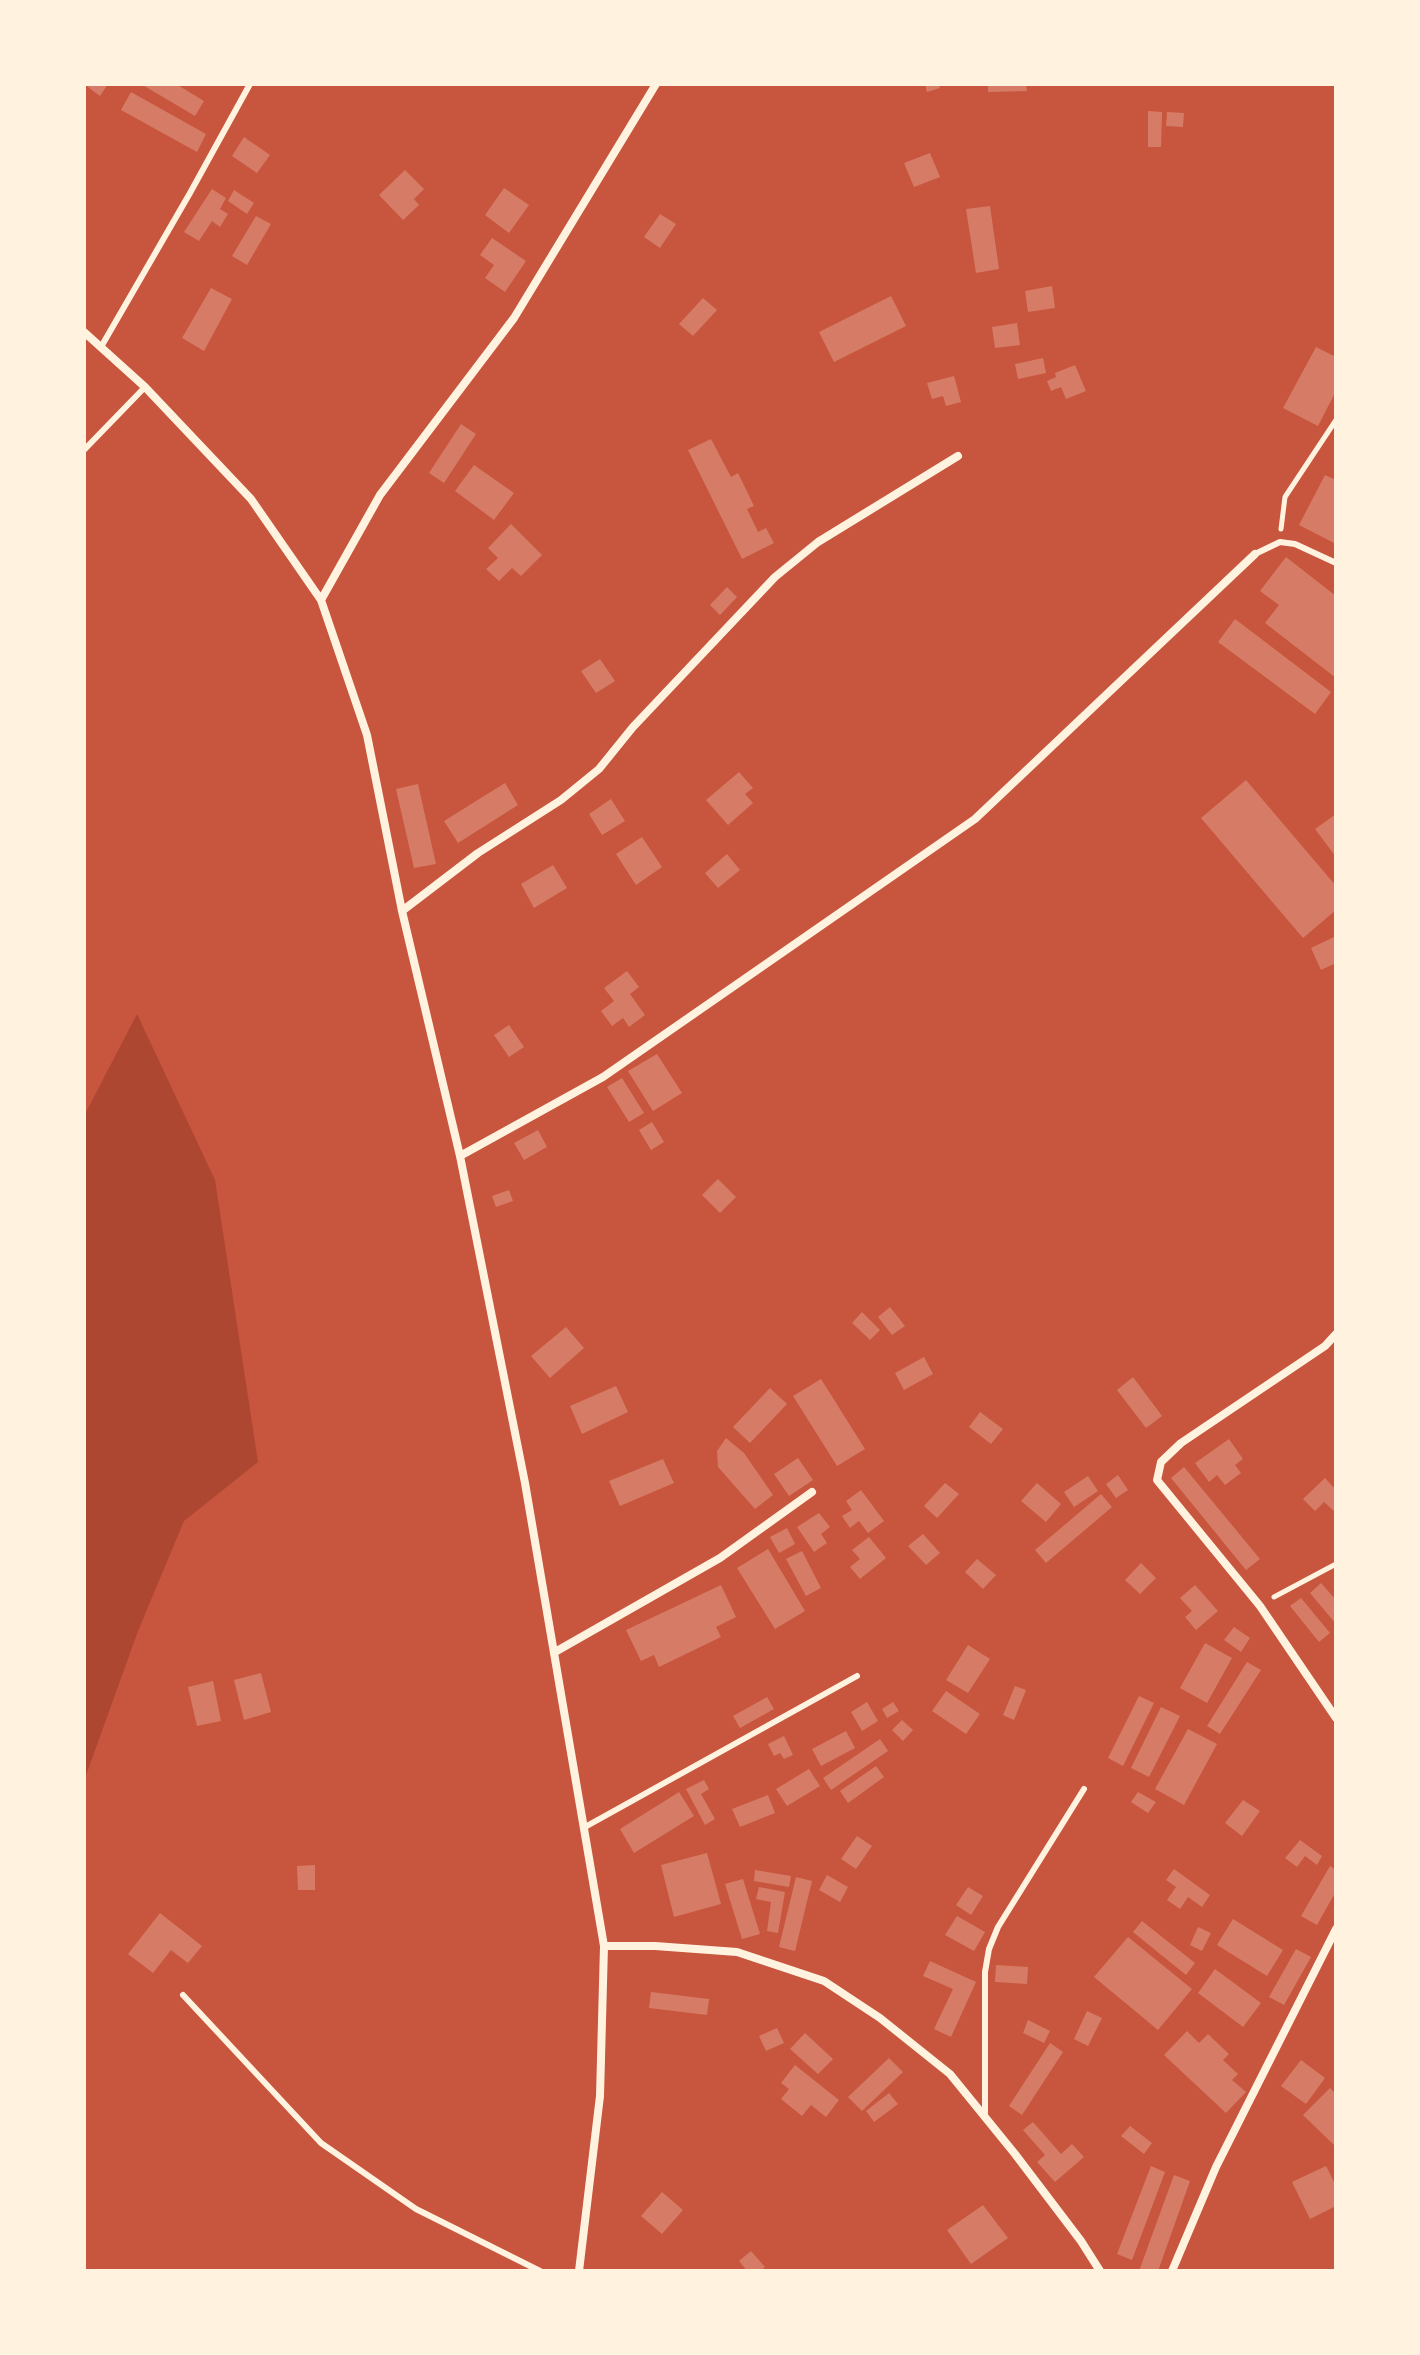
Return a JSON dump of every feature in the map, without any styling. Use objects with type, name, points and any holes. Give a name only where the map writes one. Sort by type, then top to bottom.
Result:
[{"type":"street","points":[[321,600],[380,495],[514,318],[656,84]]},
{"type":"street","points":[[84,332],[145,387],[251,499],[321,600],[367,735],[402,911],[460,1156],[525,1483],[604,1946],[600,2096],[579,2271]]},
{"type":"street","points":[[402,911],[478,853],[561,800],[599,769],[633,727],[775,577],[818,542],[958,456]]},
{"type":"street","points":[[460,1156],[603,1077],[975,819],[1255,554]]},
{"type":"street","points":[[1336,1334],[1325,1346],[1181,1443],[1161,1462],[1157,1480],[1260,1606],[1336,1718]]},
{"type":"street","points":[[555,1652],[720,1558],[812,1492]]},
{"type":"street","points":[[1172,2271],[1216,2167],[1336,1929]]},
{"type":"street","points":[[604,1946],[737,1952],[824,1981],[880,2018],[950,2074],[1081,2241],[1100,2271]]},
{"type":"lane","points":[[101,347],[250,84]]},
{"type":"lane","points":[[84,450],[145,387]]},
{"type":"lane","points":[[1255,554],[1280,542],[1295,544],[1336,563]]},
{"type":"lane","points":[[585,1827],[857,1676]]},
{"type":"lane","points":[[985,2117],[985,1972],[989,1949],[998,1927],[1084,1789]]},
{"type":"lane","points":[[183,1995],[321,2143],[416,2209],[540,2271]]},
{"type":"path","points":[[1280,542],[1285,497],[1336,420]]},
{"type":"path","points":[[1260,1606],[1336,1564]]},
{"type":"shaded area","points":[[137,1014],[215,1180],[258,1462],[184,1521],[138,1631],[84,1781],[84,1116]]},
{"type":"building","points":[[84,84],[108,84],[100,96]]},
{"type":"building","points":[[141,84],[176,84],[204,101],[195,116]]},
{"type":"building","points":[[925,84],[939,84],[940,88],[927,92]]},
{"type":"building","points":[[988,84],[1026,84],[1027,91],[988,92]]},
{"type":"building","points":[[131,92],[206,134],[197,152],[121,110]]},
{"type":"building","points":[[1148,111],[1162,112],[1161,147],[1148,147]]},
{"type":"building","points":[[1167,112],[1184,113],[1183,127],[1166,126]]},
{"type":"building","points":[[244,137],[270,155],[257,173],[232,156]]},
{"type":"building","points":[[930,153],[940,177],[914,187],[904,163]]},
{"type":"building","points":[[405,170],[424,189],[414,199],[419,205],[403,220],[379,195]]},
{"type":"building","points":[[504,188],[529,205],[509,233],[485,215]]},
{"type":"building","points":[[212,189],[226,198],[220,209],[228,214],[220,227],[212,221],[199,241],[184,232]]},
{"type":"building","points":[[234,190],[254,203],[247,214],[228,201]]},
{"type":"building","points":[[990,206],[999,269],[976,273],[966,209]]},
{"type":"building","points":[[660,214],[676,224],[660,248],[644,237]]},
{"type":"building","points":[[256,216],[271,224],[247,265],[232,256]]},
{"type":"building","points":[[492,238],[526,261],[505,292],[485,278],[494,265],[480,255]]},
{"type":"building","points":[[1052,286],[1055,308],[1028,312],[1025,291]]},
{"type":"building","points":[[211,288],[232,299],[204,351],[182,338]]},
{"type":"building","points":[[891,296],[906,326],[834,362],[819,332]]},
{"type":"building","points":[[703,298],[717,310],[693,336],[679,324]]},
{"type":"building","points":[[1017,323],[1020,345],[995,348],[992,327]]},
{"type":"building","points":[[1316,347],[1336,357],[1336,391],[1318,426],[1283,408]]},
{"type":"building","points":[[1043,358],[1046,373],[1018,379],[1015,364]]},
{"type":"building","points":[[1075,365],[1086,391],[1066,399],[1061,387],[1051,391],[1047,381],[1056,377],[1055,373]]},
{"type":"building","points":[[954,376],[961,402],[946,406],[943,396],[932,399],[927,383]]},
{"type":"building","points":[[461,424],[476,434],[444,483],[429,473]]},
{"type":"building","points":[[711,439],[731,477],[738,473],[754,506],[747,509],[758,532],[766,528],[774,543],[742,559],[688,450]]},
{"type":"building","points":[[474,465],[514,493],[494,520],[455,491]]},
{"type":"building","points":[[1325,475],[1336,480],[1336,544],[1299,525]]},
{"type":"building","points":[[511,524],[542,555],[521,576],[512,568],[499,581],[486,569],[498,558],[488,548]]},
{"type":"building","points":[[1286,557],[1336,596],[1336,678],[1265,623],[1279,605],[1260,591]]},
{"type":"building","points":[[727,587],[737,597],[720,615],[710,605]]},
{"type":"building","points":[[1235,619],[1331,692],[1315,714],[1218,642]]},
{"type":"building","points":[[600,659],[615,681],[596,693],[581,671]]},
{"type":"building","points":[[739,772],[753,788],[745,794],[753,803],[728,825],[706,800]]},
{"type":"building","points":[[1246,780],[1336,886],[1336,910],[1303,938],[1201,818]]},
{"type":"building","points":[[505,783],[518,805],[458,843],[444,821]]},
{"type":"building","points":[[418,784],[436,864],[414,868],[396,789]]},
{"type":"building","points":[[611,799],[625,821],[602,835],[589,814]]},
{"type":"building","points":[[1336,814],[1336,857],[1315,829]]},
{"type":"building","points":[[642,837],[662,867],[636,885],[616,854]]},
{"type":"building","points":[[727,854],[740,870],[718,888],[705,873]]},
{"type":"building","points":[[553,865],[567,888],[534,908],[521,884]]},
{"type":"building","points":[[1336,936],[1336,963],[1321,970],[1311,948]]},
{"type":"building","points":[[627,971],[639,987],[630,994],[645,1015],[629,1027],[623,1018],[612,1026],[601,1011],[614,1001],[604,988]]},
{"type":"building","points":[[509,1025],[524,1047],[509,1057],[494,1035]]},
{"type":"building","points":[[657,1054],[682,1093],[653,1111],[628,1071]]},
{"type":"building","points":[[622,1078],[644,1113],[629,1122],[607,1087]]},
{"type":"building","points":[[652,1122],[664,1142],[651,1150],[639,1130]]},
{"type":"building","points":[[538,1130],[547,1147],[524,1160],[514,1143]]},
{"type":"building","points":[[718,1179],[736,1197],[720,1213],[702,1195]]},
{"type":"building","points":[[509,1190],[513,1201],[496,1207],[492,1196]]},
{"type":"building","points":[[890,1307],[905,1326],[892,1335],[878,1317]]},
{"type":"building","points":[[862,1312],[880,1330],[870,1340],[852,1323]]},
{"type":"building","points":[[566,1327],[584,1348],[550,1378],[531,1356]]},
{"type":"building","points":[[924,1357],[933,1374],[904,1390],[895,1373]]},
{"type":"building","points":[[1133,1377],[1162,1416],[1146,1428],[1117,1390]]},
{"type":"building","points":[[821,1379],[865,1449],[837,1466],[793,1396]]},
{"type":"building","points":[[616,1386],[628,1412],[582,1434],[570,1406]]},
{"type":"building","points":[[770,1388],[787,1404],[750,1443],[733,1427]]},
{"type":"building","points":[[980,1412],[1003,1429],[991,1444],[969,1427]]},
{"type":"building","points":[[726,1438],[744,1453],[773,1495],[755,1509],[718,1467],[717,1451]]},
{"type":"building","points":[[1229,1439],[1243,1459],[1235,1465],[1241,1473],[1225,1485],[1217,1475],[1209,1482],[1195,1463]]},
{"type":"building","points":[[798,1458],[813,1480],[789,1496],[774,1474]]},
{"type":"building","points":[[663,1459],[674,1483],[620,1506],[609,1481]]},
{"type":"building","points":[[1184,1467],[1260,1559],[1246,1570],[1171,1478]]},
{"type":"building","points":[[1118,1475],[1128,1490],[1116,1498],[1106,1484]]},
{"type":"building","points":[[1088,1476],[1098,1491],[1074,1507],[1064,1492]]},
{"type":"building","points":[[1325,1478],[1336,1490],[1334,1511],[1324,1502],[1315,1511],[1303,1499]]},
{"type":"building","points":[[945,1483],[959,1494],[937,1518],[924,1506]]},
{"type":"building","points":[[1037,1483],[1061,1504],[1046,1522],[1021,1501]]},
{"type":"building","points":[[861,1490],[884,1521],[868,1533],[859,1521],[850,1528],[842,1516],[852,1510],[846,1501]]},
{"type":"building","points":[[1101,1494],[1112,1507],[1046,1563],[1035,1550]]},
{"type":"building","points":[[819,1513],[830,1527],[821,1534],[827,1543],[814,1552],[797,1527]]},
{"type":"building","points":[[787,1528],[795,1544],[779,1553],[770,1537]]},
{"type":"building","points":[[923,1534],[940,1553],[926,1565],[908,1546]]},
{"type":"building","points":[[869,1537],[886,1558],[860,1579],[850,1567],[860,1559],[852,1550]]},
{"type":"building","points":[[768,1549],[805,1611],[775,1629],[737,1568]]},
{"type":"building","points":[[802,1551],[821,1588],[806,1596],[786,1559]]},
{"type":"building","points":[[977,1559],[996,1575],[983,1589],[965,1572]]},
{"type":"building","points":[[1141,1563],[1156,1578],[1140,1594],[1125,1580]]},
{"type":"building","points":[[1321,1583],[1336,1600],[1336,1624],[1310,1593]]},
{"type":"building","points":[[721,1585],[736,1617],[716,1627],[721,1637],[659,1667],[654,1655],[641,1661],[626,1630]]},
{"type":"building","points":[[1195,1585],[1218,1611],[1196,1630],[1185,1617],[1192,1611],[1180,1598]]},
{"type":"building","points":[[1301,1598],[1330,1633],[1319,1642],[1290,1606]]},
{"type":"building","points":[[1234,1627],[1250,1638],[1241,1652],[1224,1640]]},
{"type":"building","points":[[1205,1643],[1232,1658],[1207,1703],[1180,1688]]},
{"type":"building","points":[[968,1645],[990,1659],[968,1693],[946,1680]]},
{"type":"building","points":[[1247,1662],[1261,1670],[1220,1734],[1207,1726]]},
{"type":"building","points":[[261,1673],[271,1712],[244,1720],[234,1680]]},
{"type":"building","points":[[213,1681],[221,1721],[197,1726],[188,1687]]},
{"type":"building","points":[[1015,1686],[1026,1690],[1014,1720],[1003,1715]]},
{"type":"building","points":[[946,1691],[980,1714],[966,1734],[932,1711]]},
{"type":"building","points":[[1139,1696],[1154,1703],[1123,1766],[1108,1758]]},
{"type":"building","points":[[767,1697],[774,1709],[740,1728],[733,1716]]},
{"type":"building","points":[[867,1702],[878,1721],[862,1731],[851,1712]]},
{"type":"building","points":[[893,1702],[899,1711],[887,1718],[882,1709]]},
{"type":"building","points":[[1161,1707],[1180,1716],[1149,1777],[1131,1768]]},
{"type":"building","points":[[902,1720],[913,1730],[903,1741],[892,1730]]},
{"type":"building","points":[[1188,1729],[1217,1744],[1184,1805],[1155,1789]]},
{"type":"building","points":[[846,1731],[855,1748],[821,1766],[812,1749]]},
{"type":"building","points":[[784,1736],[793,1755],[784,1759],[780,1753],[774,1756],[768,1744]]},
{"type":"building","points":[[880,1739],[888,1751],[831,1790],[823,1778]]},
{"type":"building","points":[[876,1766],[884,1777],[848,1803],[840,1791]]},
{"type":"building","points":[[809,1769],[820,1786],[787,1806],[776,1789]]},
{"type":"building","points":[[704,1780],[709,1789],[701,1794],[715,1819],[705,1825],[686,1789]]},
{"type":"building","points":[[679,1792],[694,1816],[634,1853],[620,1829]]},
{"type":"building","points":[[1138,1792],[1156,1802],[1148,1813],[1131,1802]]},
{"type":"building","points":[[768,1795],[775,1813],[740,1827],[732,1809]]},
{"type":"building","points":[[1243,1800],[1260,1811],[1242,1836],[1225,1823]]},
{"type":"building","points":[[857,1836],[872,1846],[856,1869],[841,1859]]},
{"type":"building","points":[[1300,1840],[1322,1856],[1317,1865],[1305,1856],[1297,1867],[1285,1858]]},
{"type":"building","points":[[707,1853],[721,1904],[674,1917],[661,1865]]},
{"type":"building","points":[[315,1865],[315,1890],[298,1890],[297,1866]]},
{"type":"building","points":[[1330,1866],[1336,1870],[1336,1891],[1317,1925],[1301,1916]]},
{"type":"building","points":[[1174,1869],[1210,1895],[1202,1907],[1188,1897],[1180,1909],[1167,1900],[1176,1887],[1166,1880]]},
{"type":"building","points":[[755,1870],[791,1876],[789,1887],[754,1881]]},
{"type":"building","points":[[827,1875],[848,1887],[840,1902],[819,1890]]},
{"type":"building","points":[[796,1877],[812,1881],[795,1951],[779,1947]]},
{"type":"building","points":[[743,1879],[760,1934],[742,1939],[725,1884]]},
{"type":"building","points":[[759,1887],[785,1892],[778,1933],[767,1931],[771,1902],[756,1899]]},
{"type":"building","points":[[968,1887],[983,1896],[971,1915],[956,1905]]},
{"type":"building","points":[[160,1913],[202,1946],[188,1963],[171,1950],[153,1973],[128,1954]]},
{"type":"building","points":[[957,1916],[985,1932],[974,1951],[945,1935]]},
{"type":"building","points":[[1233,1919],[1283,1950],[1267,1976],[1217,1945]]},
{"type":"building","points":[[1142,1921],[1195,1963],[1186,1975],[1133,1932]]},
{"type":"building","points":[[1198,1927],[1211,1933],[1202,1951],[1190,1945]]},
{"type":"building","points":[[1128,1937],[1192,1989],[1158,2030],[1094,1977]]},
{"type":"building","points":[[1296,1949],[1311,1957],[1284,2005],[1269,1997]]},
{"type":"building","points":[[930,1961],[976,1982],[951,2037],[934,2029],[953,1989],[923,1976]]},
{"type":"building","points":[[996,1965],[1028,1967],[1027,1984],[995,1982]]},
{"type":"building","points":[[1215,1969],[1261,2003],[1243,2027],[1198,1993]]},
{"type":"building","points":[[651,1992],[709,1999],[707,2015],[649,2008]]},
{"type":"building","points":[[1087,2011],[1102,2018],[1088,2046],[1074,2039]]},
{"type":"building","points":[[1028,2020],[1050,2031],[1044,2043],[1023,2033]]},
{"type":"building","points":[[777,2028],[784,2043],[766,2051],[759,2036]]},
{"type":"building","points":[[1187,2031],[1199,2043],[1208,2034],[1229,2054],[1223,2060],[1238,2074],[1232,2080],[1246,2092],[1226,2113],[1164,2055]]},
{"type":"building","points":[[805,2033],[833,2059],[818,2074],[790,2049]]},
{"type":"building","points":[[1050,2043],[1063,2052],[1022,2115],[1009,2106]]},
{"type":"building","points":[[889,2058],[903,2072],[862,2111],[848,2097]]},
{"type":"building","points":[[1301,2060],[1325,2078],[1306,2104],[1281,2086]]},
{"type":"building","points":[[795,2065],[839,2100],[826,2117],[811,2105],[802,2116],[781,2099],[789,2089],[781,2083]]},
{"type":"building","points":[[1330,2088],[1336,2094],[1336,2147],[1303,2115]]},
{"type":"building","points":[[889,2093],[898,2104],[874,2122],[866,2111]]},
{"type":"building","points":[[1033,2122],[1061,2154],[1072,2144],[1084,2157],[1055,2182],[1037,2162],[1045,2155],[1023,2130]]},
{"type":"building","points":[[1130,2126],[1152,2143],[1144,2154],[1121,2136]]},
{"type":"building","points":[[1151,2166],[1165,2172],[1132,2260],[1117,2254]]},
{"type":"building","points":[[1326,2166],[1336,2186],[1336,2206],[1310,2219],[1292,2182]]},
{"type":"building","points":[[1174,2175],[1190,2181],[1158,2271],[1139,2271]]},
{"type":"building","points":[[662,2192],[683,2210],[662,2234],[641,2216]]},
{"type":"building","points":[[983,2205],[1008,2238],[971,2264],[947,2230]]},
{"type":"building","points":[[751,2251],[765,2267],[760,2271],[747,2271],[739,2261]]}]
